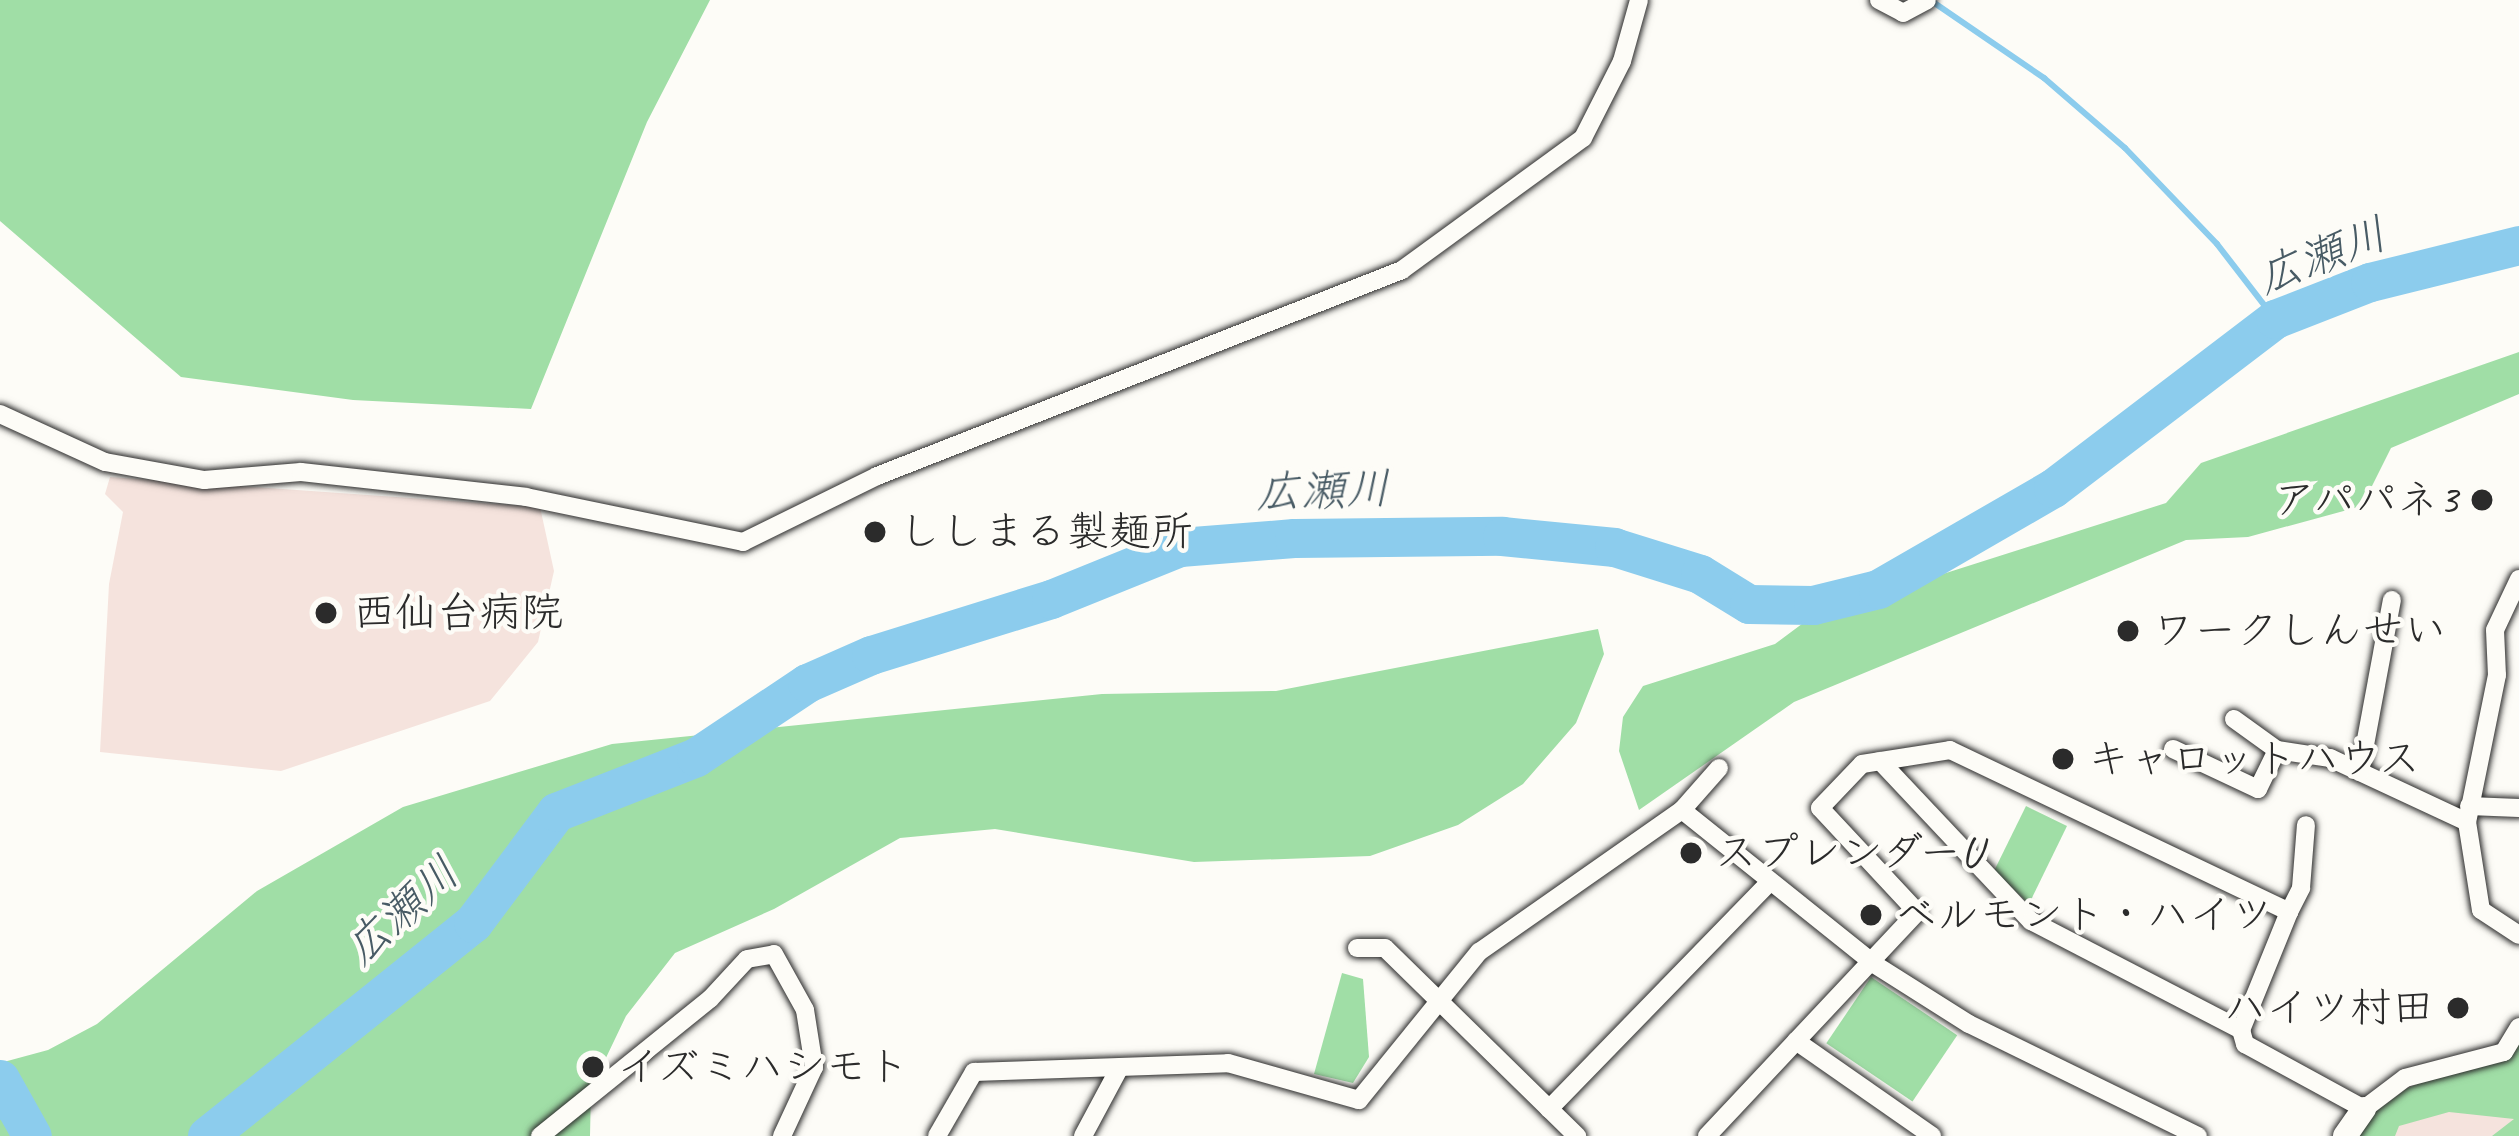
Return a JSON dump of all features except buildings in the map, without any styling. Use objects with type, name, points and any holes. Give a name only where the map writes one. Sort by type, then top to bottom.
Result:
[{"type":"street","points":[[0,414],[105,462],[204,480],[301,472],[526,497],[742,542],[877,476],[1402,270],[1582,138],[1622,62],[1639,0]]},
{"type":"street","points":[[1879,0],[1903,13],[1927,0]]},
{"type":"street","points":[[2519,579],[2495,630],[2497,674],[2468,814],[2481,910],[2519,935]]},
{"type":"street","points":[[2360,772],[2392,600]]},
{"type":"street","points":[[2234,719],[2276,750],[2360,772],[2468,814],[2519,808]]},
{"type":"street","points":[[2173,749],[2258,789],[2276,750]]},
{"type":"street","points":[[1707,1136],[1874,964],[1917,912],[1820,808],[1862,764],[1950,750],[2289,912]]},
{"type":"street","points":[[1880,760],[2031,921],[2240,1030]]},
{"type":"street","points":[[937,1136],[974,1072],[1228,1064],[1358,1100],[1423,1025],[1437,995],[1512,925],[1682,810],[1719,768]]},
{"type":"street","points":[[1682,810],[1874,964],[1969,1024],[2198,1136]]},
{"type":"street","points":[[2306,825],[2301,888],[2240,1030],[2245,1044],[2364,1109]]},
{"type":"street","points":[[1549,1109],[1770,882]]},
{"type":"street","points":[[1357,948],[1385,948],[1577,1136]]},
{"type":"street","points":[[541,1136],[710,999],[747,959],[774,954],[805,1010],[814,1066],[782,1136]]},
{"type":"street","points":[[2345,1136],[2364,1109],[2405,1078],[2504,1052],[2519,1027]]},
{"type":"street","points":[[1796,1041],[1932,1136]]},
{"type":"street","points":[[1083,1136],[1119,1069]]},
{"type":"shaded area","name":"西仙台病院","points":[[110,477],[540,507],[554,571],[538,642],[490,701],[281,771],[100,752],[109,584],[123,512],[105,494]]},
{"type":"shaded area","points":[[2519,1049],[2519,1136],[2358,1136],[2406,1089]]},
{"type":"green space","points":[[0,0],[710,0],[647,122],[531,409],[353,400],[181,377],[0,221]]},
{"type":"green space","points":[[2519,352],[2519,394],[2391,448],[2362,506],[2248,537],[2186,540],[1794,702],[1639,810],[1619,751],[1623,717],[1643,686],[1775,644],[1814,615],[2166,503],[2201,463]]},
{"type":"green space","points":[[1598,629],[1604,654],[1576,723],[1523,784],[1458,825],[1370,856],[1194,862],[995,829],[900,838],[774,909],[675,953],[626,1016],[591,1089],[590,1136],[0,1136],[0,1063],[48,1050],[97,1024],[257,891],[403,807],[612,744],[1102,694],[1276,691]]},
{"type":"green space","points":[[2026,806],[2067,826],[2029,904],[1994,871]]},
{"type":"green space","points":[[1342,973],[1363,979],[1369,1057],[1353,1083],[1314,1074]]},
{"type":"green space","points":[[1871,977],[1957,1035],[1912,1101],[1826,1043]]},
{"type":"green space","points":[[2519,1040],[2519,1136],[2492,1136],[2514,1119],[2449,1112],[2399,1126],[2395,1136],[2358,1136],[2370,1116],[2406,1089]]},
{"type":"waterway","points":[[1933,2],[2044,78],[2125,148],[2217,244],[2275,319]]},
{"type":"waterway","name":"広瀬川","points":[[207,1136],[473,923],[556,812],[696,757],[807,683],[871,655],[1051,599],[1180,547],[1294,538],[1502,536],[1614,547],[1700,574],[1749,604],[1813,605],[1878,589],[2053,488],[2275,319],[2370,282],[2519,245]]},
{"type":"waterway","name":"広瀬川","points":[[0,1079],[32,1136]]},
{"type":"waterway","points":[[0,1117],[20,1111]]},
{"type":"place","name":"アパパネ3","points":[[2482,500]]},
{"type":"place","name":"ししまる製麺所","points":[[875,532]]},
{"type":"place","name":"西仙台病院","points":[[326,613]]},
{"type":"place","name":"ワークしんせい","points":[[2128,631]]},
{"type":"place","name":"キャロットハウス","points":[[2063,759]]},
{"type":"place","name":"スプレンダーU","points":[[1691,853]]},
{"type":"place","name":"ベルモント・ハイツ","points":[[1871,915]]},
{"type":"place","name":"ハイツ村田","points":[[2458,1008]]},
{"type":"place","name":"イズミハシモト","points":[[593,1067]]}]
